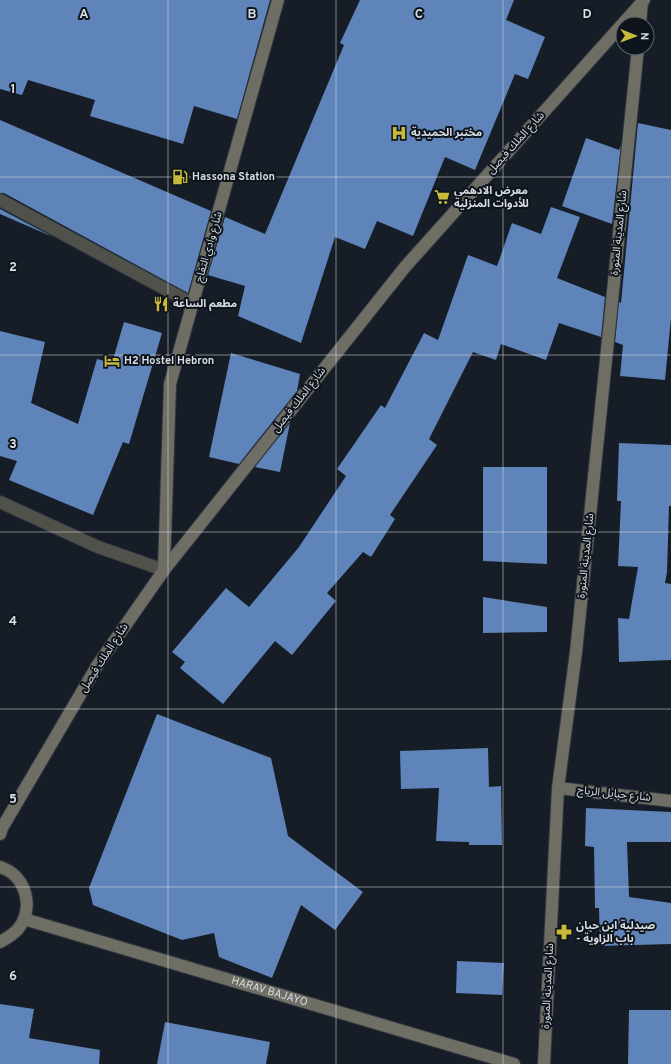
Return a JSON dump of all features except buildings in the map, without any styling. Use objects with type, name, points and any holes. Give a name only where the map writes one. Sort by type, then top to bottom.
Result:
[{"type":"street","name":"شارع وادي التفاح","points":[[164,570],[170,384],[278,0]]},
{"type":"street","points":[[641,16],[643,1]]},
{"type":"street","name":"شارع الملك فيصل","points":[[0,834],[97,666],[164,570],[405,267],[643,1]]},
{"type":"street","name":"شارع المدينة المنورة","points":[[544,1064],[558,788],[576,652],[637,56]]},
{"type":"street","points":[[0,200],[192,304]]},
{"type":"street","points":[[0,502],[98,547],[164,570]]},
{"type":"street","name":"شارع حبايل الرياح","points":[[558,788],[671,801]]},
{"type":"street","points":[[0,867],[13,873],[21,883],[26,894],[27,907],[24,919],[18,929],[10,937],[0,942]]},
{"type":"street","name":"HARAV BAJAYO","points":[[24,919],[514,1064]]},
{"type":"place","name":"مختبر الحميدية","points":[[399,133]]},
{"type":"place","name":"Hassona Station","points":[[180,177]]},
{"type":"place","name":"معرض الادهمي للأدوات المنزلية","points":[[442,197]]},
{"type":"place","name":"مطعم الساعة","points":[[161,304]]},
{"type":"place","name":"H2 Hostel Hebron","points":[[112,361]]},
{"type":"place","name":"صيدلية ابن حيان - باب الزاوية","points":[[564,932]]}]
